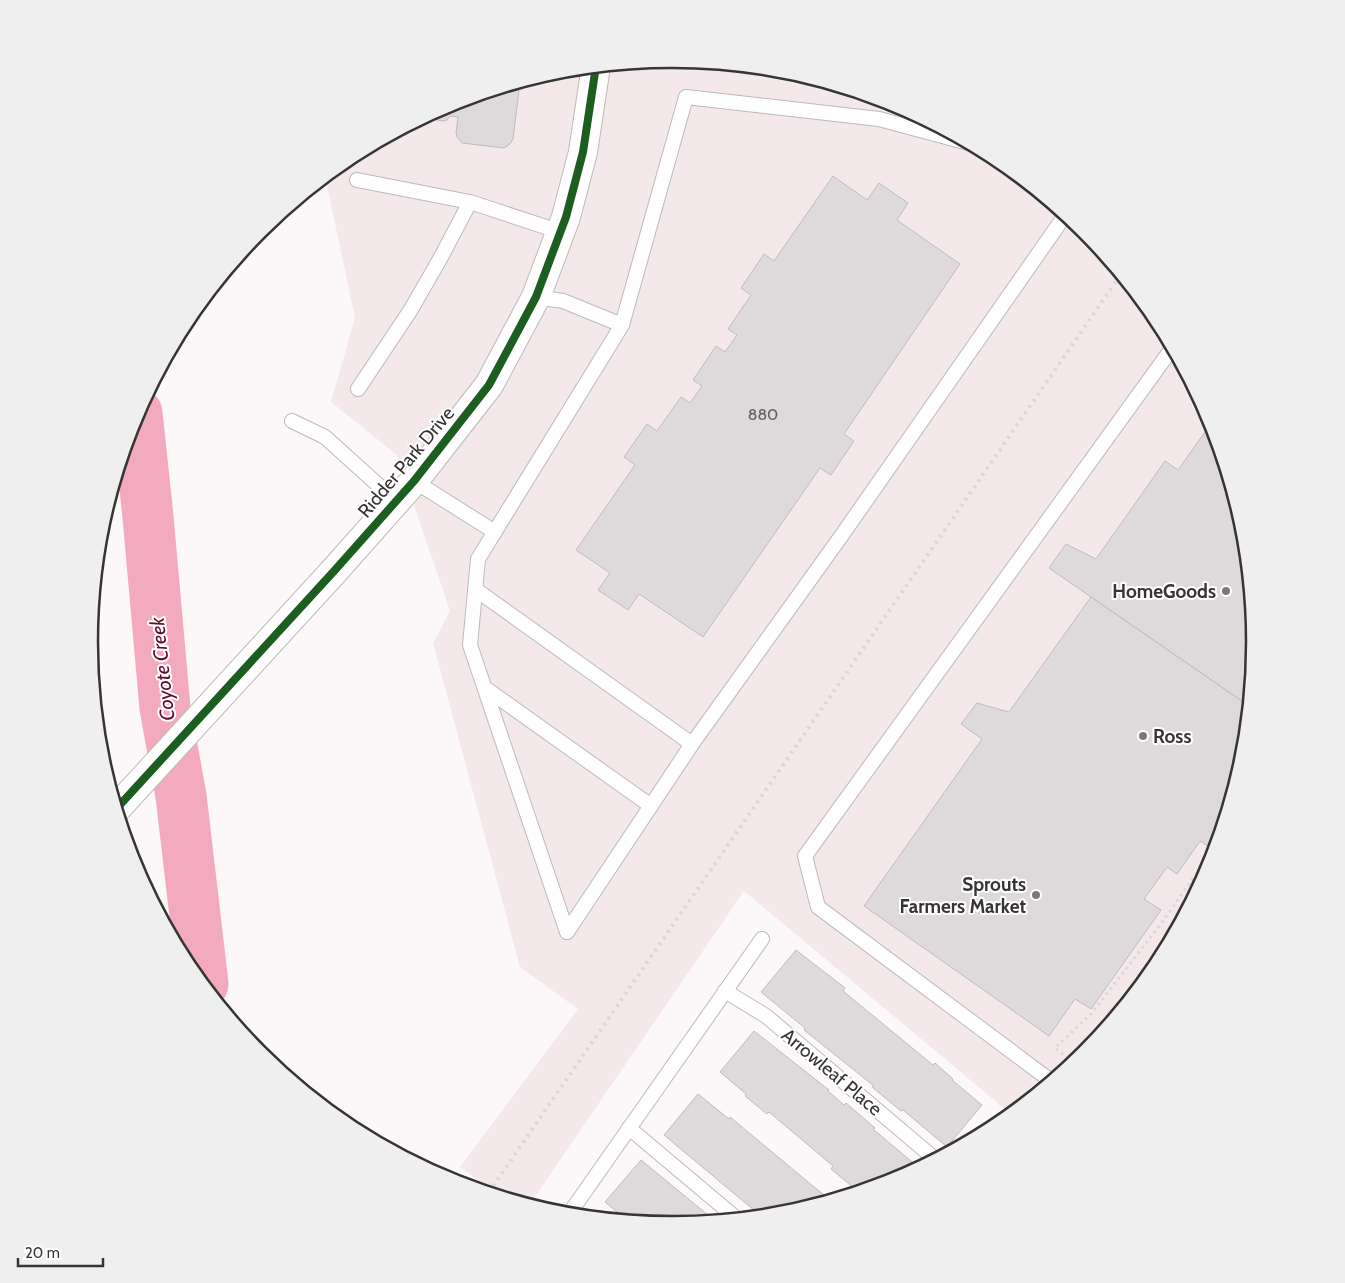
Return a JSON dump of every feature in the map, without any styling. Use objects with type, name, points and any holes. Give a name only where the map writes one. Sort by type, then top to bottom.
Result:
[{"type":"street","name":"Ridder Park Drive","points":[[122,803],[414,481],[489,385],[536,297],[561,232],[583,152],[595,73]]},
{"type":"lane","points":[[946,137],[879,119],[686,97],[622,325],[478,559],[470,645],[566,932],[692,744],[842,535],[1062,220]]},
{"type":"lane","points":[[358,180],[470,202],[561,232]]},
{"type":"lane","points":[[358,389],[410,312],[470,202]]},
{"type":"lane","points":[[536,297],[563,301],[622,325]]},
{"type":"lane","points":[[1046,1077],[818,907],[804,856],[1169,352]]},
{"type":"lane","points":[[292,421],[325,437],[396,501]]},
{"type":"lane","points":[[414,481],[495,532]]},
{"type":"lane","points":[[475,589],[692,744]]},
{"type":"lane","points":[[485,688],[651,806]]},
{"type":"lane","points":[[574,1207],[762,939]]},
{"type":"lane","name":"Arrowleaf Place","points":[[725,991],[766,1016],[929,1154]]},
{"type":"lane","points":[[629,1128],[729,1212]]},
{"type":"path","points":[[1067,1058],[1055,1048],[1091,1014],[1199,869]]},
{"type":"shaded area","points":[[635,69],[710,69],[747,72],[821,87],[892,111],[960,144],[1022,186],[1051,210],[1104,263],[1128,292],[1170,354],[1203,422],[1216,457],[1227,493],[1242,567],[1245,604],[1245,679],[1242,716],[1227,790],[1203,861],[1187,895],[1170,929],[1128,991],[1104,1020],[1051,1073],[1005,1109],[744,891],[534,1198],[482,1183],[460,1167],[578,1009],[520,967],[433,643],[450,611],[397,455],[331,402],[355,318],[327,183],[386,144],[453,111],[488,98],[524,87],[561,79],[598,72]]},
{"type":"building","points":[[519,88],[513,139],[504,148],[462,143],[456,133],[458,117],[450,116],[447,120],[435,119],[488,98]]},
{"type":"building","points":[[833,176],[867,200],[879,183],[908,203],[897,220],[960,264],[844,434],[854,441],[831,475],[820,468],[703,637],[639,594],[628,610],[598,590],[610,573],[576,550],[635,465],[624,457],[647,424],[657,431],[681,397],[690,403],[702,386],[693,380],[716,346],[725,352],[737,335],[728,329],[751,295],[741,288],[764,254],[774,261]]},
{"type":"building","points":[[1206,430],[1227,493],[1242,567],[1246,642],[1243,702],[1049,568],[1066,544],[1096,559],[1165,461],[1178,470]]},
{"type":"building","points":[[1091,597],[1243,702],[1227,790],[1209,844],[1208,846],[1200,841],[1177,874],[1167,867],[1144,899],[1161,910],[1091,1009],[1075,999],[1049,1036],[864,906],[982,739],[961,724],[977,703],[1009,712]]},
{"type":"building","points":[[796,950],[845,988],[843,991],[933,1065],[935,1063],[982,1105],[950,1144],[946,1146],[872,1087],[874,1086],[804,1030],[805,1028],[761,992]]},
{"type":"building","points":[[754,1031],[829,1090],[844,1105],[846,1103],[912,1162],[852,1187],[831,1169],[833,1166],[769,1112],[767,1114],[745,1096],[746,1094],[720,1072]]},
{"type":"building","points":[[698,1094],[729,1119],[730,1117],[824,1195],[754,1210],[664,1135]]},
{"type":"building","points":[[641,1160],[707,1214],[672,1216],[618,1213],[605,1202]]},
{"type":"waterway","name":"Coyote Creek","points":[[139,430],[165,708],[181,796],[201,969]]},
{"type":"railway","points":[[493,1186],[1117,279]]},
{"type":"cycle path","points":[[122,803],[414,481],[489,385],[536,297],[566,217],[583,152],[595,73]]},
{"type":"place","name":"HomeGoods","points":[[1226,591]]},
{"type":"place","name":"Ross","points":[[1143,736]]},
{"type":"place","name":"Sprouts Farmers Market","points":[[1036,895]]}]
